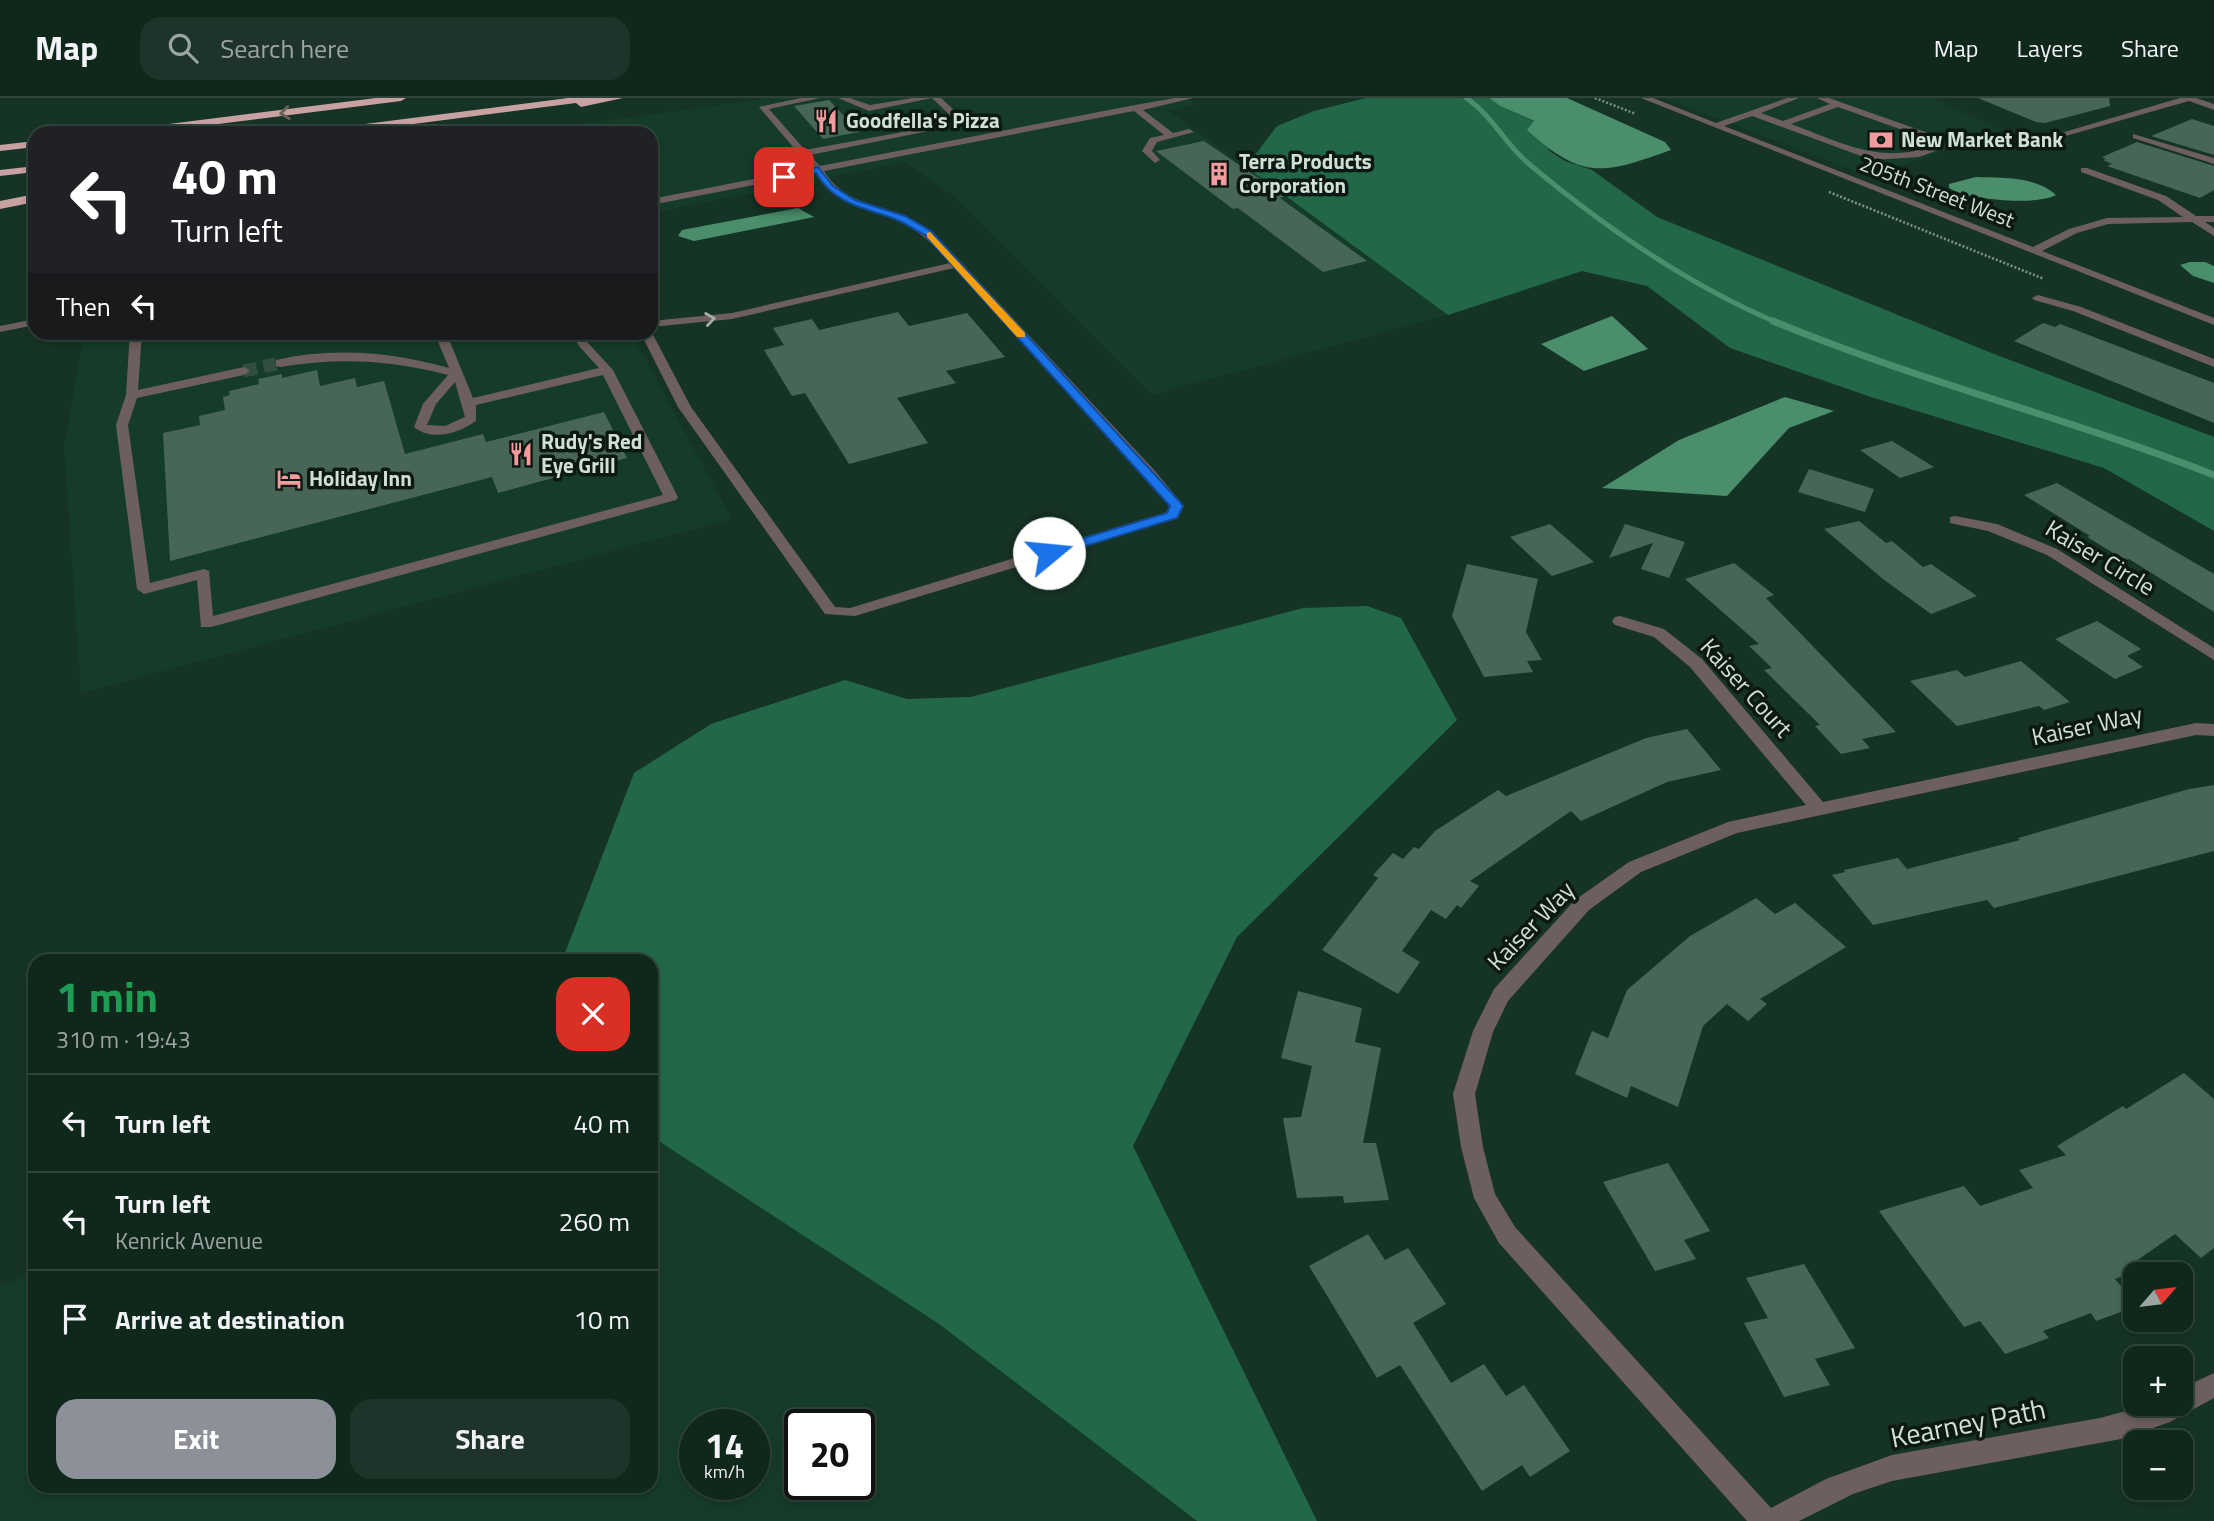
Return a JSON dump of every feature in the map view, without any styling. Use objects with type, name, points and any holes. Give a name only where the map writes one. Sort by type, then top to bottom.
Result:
[{"type":"highway","points":[[177,126],[401,98]]},
{"type":"highway","points":[[373,126],[593,98]]},
{"type":"highway","points":[[448,126],[618,98]]},
{"type":"highway","points":[[0,148],[28,145]]},
{"type":"highway","points":[[0,173],[28,170]]},
{"type":"highway","points":[[0,205],[28,199]]},
{"type":"street","points":[[649,340],[657,360],[704,440],[780,536],[830,611],[850,613],[1173,515],[1177,506],[1159,485],[928,233],[901,218],[852,202],[830,188],[818,170],[763,107],[816,98]]},
{"type":"street","points":[[842,98],[869,108],[928,98]]},
{"type":"street","points":[[803,153],[964,123],[936,98]]},
{"type":"street","points":[[658,201],[1189,98]]},
{"type":"street","name":"205th Street West","points":[[1645,98],[2214,321]]},
{"type":"street","points":[[1716,126],[1795,98]]},
{"type":"street","points":[[1752,113],[1871,157],[1919,153],[1938,147],[1925,135],[1821,98]]},
{"type":"street","points":[[2059,135],[2189,98],[2214,107]]},
{"type":"street","points":[[1112,99],[1171,136]]},
{"type":"street","points":[[1783,124],[1838,104]]},
{"type":"street","points":[[1155,160],[1147,151],[1148,145],[1153,141],[1189,132]]},
{"type":"street","points":[[2136,136],[2214,161]]},
{"type":"street","points":[[2084,170],[2162,198],[2214,233]]},
{"type":"street","points":[[2033,250],[2073,231],[2107,221],[2214,219]]},
{"type":"street","points":[[658,324],[708,320],[958,264]]},
{"type":"street","points":[[2038,298],[2077,309],[2214,363]]},
{"type":"street","points":[[0,329],[28,323]]},
{"type":"street","points":[[135,340],[132,395],[122,425],[144,589],[204,575],[206,623],[671,496],[607,370],[581,340]]},
{"type":"street","points":[[443,340],[469,403],[472,418],[463,425],[430,432],[421,427],[424,413],[440,387],[457,374]]},
{"type":"street","points":[[280,363],[353,353],[415,362],[457,374]]},
{"type":"street","points":[[469,403],[607,370]]},
{"type":"street","points":[[132,395],[244,371]]},
{"type":"street","name":"Kaiser Circle","points":[[1955,520],[1992,527],[2052,552],[2214,655]]},
{"type":"street","name":"Kaiser Court","points":[[1620,621],[1659,634],[1696,663],[1820,810]]},
{"type":"street","name":"Kaiser Way","points":[[1766,1521],[1507,1235],[1485,1198],[1472,1147],[1464,1094],[1483,1031],[1501,995],[1582,905],[1635,867],[1734,827],[2196,729],[2214,730]]},
{"type":"street","name":"Kearney Path","points":[[2193,1396],[2214,1385]]},
{"type":"street","name":"Kearney Path","points":[[1774,1521],[1814,1497],[1876,1473],[1954,1455],[2092,1433],[2154,1416]]},
{"type":"path","points":[[1595,98],[1647,119]]},
{"type":"path","points":[[1826,191],[2055,284]]},
{"type":"shaded area","points":[[771,98],[1187,98],[1196,104],[1169,111],[1448,315],[1151,395],[957,199],[906,162],[658,212],[658,126],[569,126]]},
{"type":"shaded area","points":[[1366,98],[1489,98],[1535,122],[1530,126],[1551,152],[1565,161],[1592,170],[1657,217],[1994,354],[2214,437],[2214,531],[2104,468],[1871,397],[1730,348],[1647,286],[1582,271],[1448,315],[1246,167],[1277,126],[1314,111]]},
{"type":"shaded area","points":[[1489,98],[1567,98],[1665,142],[1671,150],[1611,168],[1580,165],[1564,158],[1527,130],[1534,121],[1500,106]]},
{"type":"shaded area","points":[[1664,98],[1931,98],[2002,130],[1870,177]]},
{"type":"shaded area","points":[[1976,177],[2028,181],[2039,184],[2056,195],[2034,200],[2002,200],[1971,196],[1949,188],[1949,184]]},
{"type":"shaded area","points":[[798,208],[814,217],[694,241],[678,236],[682,230]]},
{"type":"shaded area","points":[[2205,262],[2214,266],[2214,283],[2193,276],[2180,265]]},
{"type":"shaded area","points":[[1612,316],[1648,349],[1584,371],[1541,344]]},
{"type":"shaded area","points":[[83,340],[635,340],[732,519],[81,693],[64,446]]},
{"type":"shaded area","points":[[1785,397],[1834,411],[1789,428],[1727,496],[1602,488],[1679,440]]},
{"type":"shaded area","points":[[1367,606],[1401,618],[1457,720],[1237,937],[1133,1146],[1317,1521],[1197,1521],[939,1324],[658,1141],[658,954],[565,954],[634,773],[711,724],[845,680],[907,699],[971,697],[1303,608]]},
{"type":"shaded area","points":[[658,1141],[939,1324],[1197,1521],[0,1521],[0,1286],[28,1276],[28,1493],[658,1493]]},
{"type":"building","points":[[1978,98],[2109,98],[2110,106],[2045,123],[2036,122]]},
{"type":"building","points":[[829,100],[859,132],[823,139],[794,106]]},
{"type":"building","points":[[2192,119],[2214,126],[2214,155],[2151,136]]},
{"type":"building","points":[[1204,141],[1285,196],[1280,198],[1367,261],[1323,272],[1156,151]]},
{"type":"building","points":[[2137,142],[2214,166],[2214,190],[2200,198],[2107,166],[2112,164],[2103,160],[2106,159],[2102,157]]},
{"type":"building","points":[[898,312],[909,326],[967,313],[1005,357],[946,371],[956,383],[897,398],[928,443],[849,464],[805,393],[792,396],[764,350],[784,345],[773,328],[812,319],[819,330]]},
{"type":"building","points":[[2043,323],[2055,327],[2060,324],[2214,383],[2214,423],[2014,341]]},
{"type":"building","name":"Holiday Inn","points":[[317,370],[320,386],[355,378],[357,387],[384,381],[405,454],[483,434],[486,442],[604,412],[627,458],[498,493],[492,477],[170,561],[163,433],[200,425],[199,416],[225,410],[223,397],[230,395],[229,391],[259,384],[258,379],[282,374],[282,378]]},
{"type":"building","points":[[1892,441],[1934,467],[1900,478],[1860,450]]},
{"type":"building","points":[[1809,469],[1874,489],[1865,512],[1798,492]]},
{"type":"building","points":[[2057,483],[2214,574],[2214,612],[2129,559],[2125,560],[2087,537],[2090,536],[2024,495]]},
{"type":"building","points":[[1859,521],[1886,543],[1892,541],[1923,567],[1931,564],[1977,596],[1931,614],[1883,579],[1824,529]]},
{"type":"building","points":[[1550,524],[1594,562],[1552,576],[1510,537]]},
{"type":"building","points":[[1625,524],[1685,542],[1669,578],[1641,569],[1653,543],[1609,558]]},
{"type":"building","points":[[1734,563],[1774,595],[1766,598],[1896,732],[1862,739],[1870,748],[1841,754],[1815,726],[1820,725],[1764,670],[1772,668],[1749,646],[1759,644],[1685,579]]},
{"type":"building","points":[[1467,564],[1538,579],[1526,632],[1542,660],[1527,661],[1533,672],[1484,677],[1452,616]]},
{"type":"building","points":[[2097,621],[2141,649],[2127,656],[2143,667],[2115,679],[2055,639]]},
{"type":"building","points":[[2021,661],[2070,702],[2044,710],[2039,706],[1957,726],[1910,681],[1957,670],[1965,677]]},
{"type":"building","points":[[1687,729],[1721,770],[1667,782],[1581,821],[1571,811],[1470,881],[1479,886],[1461,908],[1457,905],[1446,919],[1431,910],[1402,951],[1420,962],[1398,994],[1322,950],[1378,878],[1373,875],[1393,853],[1403,859],[1414,847],[1419,849],[1435,831],[1498,790],[1506,796],[1646,738]]},
{"type":"building","points":[[2214,785],[2214,851],[1994,908],[1987,900],[1873,925],[1832,875],[1898,858],[1907,869],[2020,840],[2018,838],[2189,789]]},
{"type":"building","points":[[1756,898],[1775,914],[1795,903],[1846,947],[1760,999],[1767,1004],[1748,1021],[1727,1004],[1703,1026],[1678,1107],[1631,1086],[1627,1098],[1575,1074],[1592,1031],[1608,1038],[1627,990],[1690,936]]},
{"type":"building","points":[[1298,991],[1362,1008],[1355,1042],[1381,1048],[1363,1143],[1376,1143],[1389,1200],[1344,1203],[1343,1196],[1297,1198],[1283,1118],[1301,1117],[1312,1066],[1281,1058]]},
{"type":"building","points":[[2184,1073],[2214,1099],[2214,1248],[2201,1258],[2175,1234],[2135,1262],[2123,1262],[2123,1276],[2115,1279],[2123,1289],[2123,1311],[2096,1321],[2091,1313],[2043,1331],[2049,1338],[2005,1354],[1980,1321],[1964,1327],[1879,1211],[1964,1186],[1980,1206],[2033,1188],[2019,1170],[2066,1155],[2057,1146],[2123,1106],[2126,1109]]},
{"type":"building","points":[[1668,1163],[1710,1231],[1684,1240],[1696,1259],[1655,1271],[1603,1182]]},
{"type":"building","points":[[1368,1234],[1385,1260],[1408,1248],[1446,1304],[1413,1323],[1451,1383],[1484,1364],[1506,1396],[1524,1385],[1570,1451],[1530,1477],[1522,1465],[1482,1491],[1400,1365],[1377,1378],[1309,1266]]},
{"type":"building","points":[[1804,1264],[1855,1348],[1815,1359],[1830,1385],[1784,1397],[1744,1323],[1768,1318],[1746,1278]]},
{"type":"waterway","points":[[1466,98],[1529,164],[1586,210],[1679,272],[1744,308],[1778,323]]},
{"type":"waterway","points":[[1773,321],[1827,343],[2104,435],[2214,475]]},
{"type":"tunnel","points":[[244,371],[280,363]]},
{"type":"slow traffic","points":[[930,235],[1021,335]]},
{"type":"place","name":"Goodfella's Pizza","points":[[826,121]]},
{"type":"place","name":"New Market Bank","points":[[1881,140]]},
{"type":"place","name":"Terra Products Corporation","points":[[1219,174]]},
{"type":"place","name":"Rudy's Red Eye Grill","points":[[521,454]]},
{"type":"place","name":"Holiday Inn","points":[[289,479]]},
{"type":"route","points":[[784,177],[818,170],[830,188],[852,202],[901,218],[928,233],[1177,506],[1173,515],[1049,553]]}]
